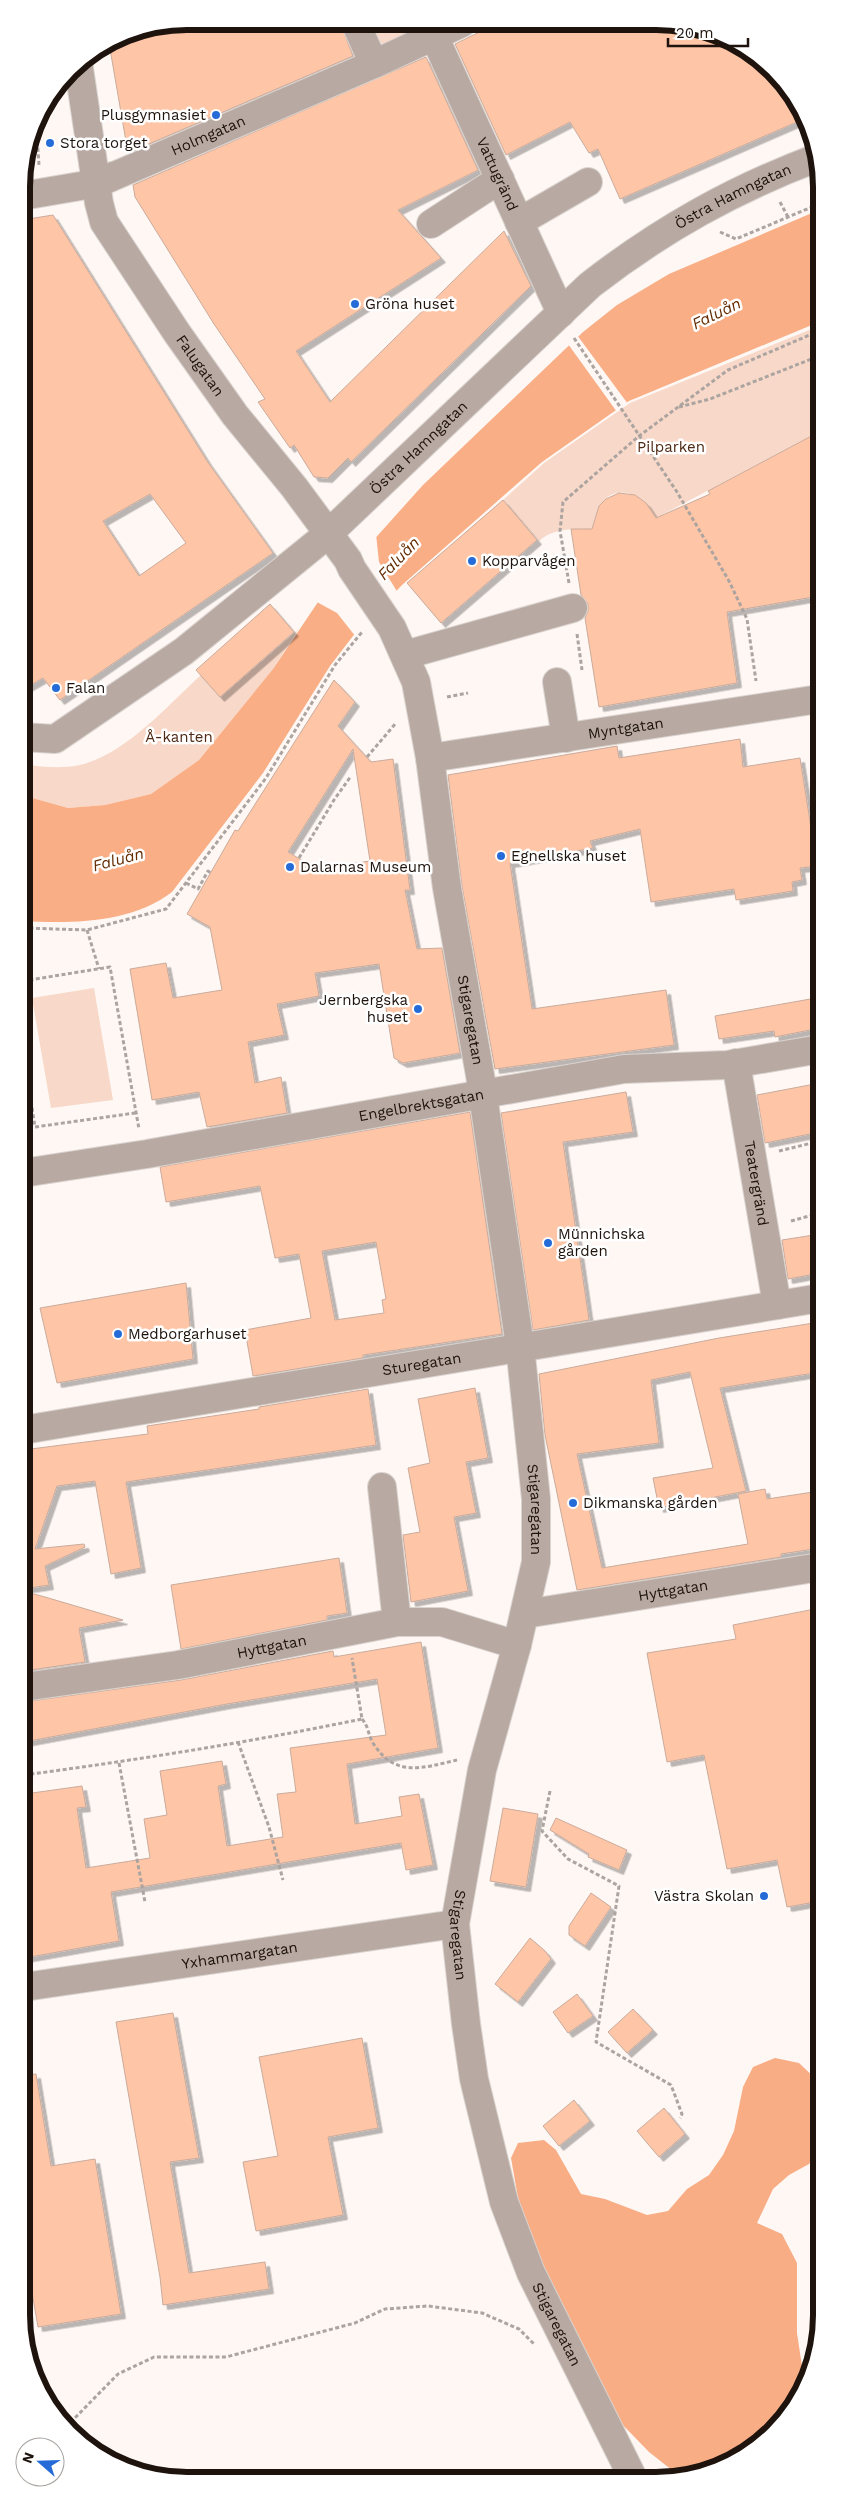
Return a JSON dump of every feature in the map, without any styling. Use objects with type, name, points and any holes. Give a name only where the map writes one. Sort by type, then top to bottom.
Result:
[{"type":"street","points":[[359,30],[374,64]]},
{"type":"street","name":"Holmgatan","points":[[30,193],[374,64],[447,30]]},
{"type":"street","name":"Vattugränd","points":[[434,36],[561,313]]},
{"type":"street","name":"Falugatan","points":[[80,72],[96,170],[99,203],[104,222],[235,415],[294,487],[328,534]]},
{"type":"street","name":"Östra Hamngatan","points":[[30,737],[55,739],[184,651],[328,534],[590,285],[624,259],[708,206],[768,176],[811,160]]},
{"type":"street","points":[[432,224],[495,170]]},
{"type":"street","points":[[519,222],[588,182]]},
{"type":"street","name":"Stigaregatan","points":[[328,534],[348,560],[373,619],[392,628],[416,682],[430,758],[447,888],[483,1096],[520,1346],[536,1499],[538,1538],[536,1562],[518,1645],[485,1760],[455,1924],[474,2079],[504,2202],[531,2273],[630,2472]]},
{"type":"street","points":[[405,655],[573,608]]},
{"type":"street","points":[[566,738],[571,680]]},
{"type":"street","name":"Myntgatan","points":[[430,758],[813,700]]},
{"type":"street","name":"Engelbrektsgatan","points":[[30,1172],[483,1096],[624,1069],[736,1063],[813,1050]]},
{"type":"street","name":"Teatergränd","points":[[736,1063],[776,1305]]},
{"type":"street","name":"Sturegatan","points":[[30,1429],[520,1346],[813,1299]]},
{"type":"street","points":[[382,1487],[397,1622]]},
{"type":"street","name":"Hyttgatan","points":[[525,1614],[813,1568]]},
{"type":"street","name":"Hyttgatan","points":[[30,1686],[178,1665],[397,1622],[442,1622],[518,1645]]},
{"type":"street","name":"Yxhammargatan","points":[[30,1987],[455,1924]]},
{"type":"path","points":[[38,136],[40,150],[38,169]]},
{"type":"path","points":[[772,205],[788,198]]},
{"type":"path","points":[[780,202],[788,216]]},
{"type":"path","points":[[726,227],[719,231],[736,239],[813,206]]},
{"type":"path","points":[[571,680],[573,608],[560,531],[563,502],[639,436],[728,370],[813,334]]},
{"type":"path","points":[[574,338],[677,492],[729,581],[747,619],[760,708]]},
{"type":"path","points":[[675,408],[710,399],[813,358]]},
{"type":"path","points":[[30,928],[87,930],[166,909],[266,778],[335,665],[373,619]]},
{"type":"path","points":[[439,698],[468,693]]},
{"type":"path","points":[[367,757],[401,717]]},
{"type":"path","points":[[299,858],[334,800],[351,776]]},
{"type":"path","points":[[186,883],[198,889],[208,871],[211,873]]},
{"type":"path","points":[[87,930],[99,969]]},
{"type":"path","points":[[30,980],[110,968],[135,1113],[139,1130],[147,1130]]},
{"type":"path","points":[[30,1099],[34,1127],[135,1113]]},
{"type":"path","points":[[776,1151],[813,1143]]},
{"type":"path","points":[[786,1214],[788,1222],[813,1215]]},
{"type":"path","points":[[348,1632],[362,1719],[368,1725],[372,1741],[384,1757],[398,1767],[405,1768],[458,1760],[485,1760]]},
{"type":"path","points":[[30,1774],[119,1763],[284,1735],[362,1719]]},
{"type":"path","points":[[238,1742],[265,1812],[283,1880]]},
{"type":"path","points":[[119,1763],[145,1902]]},
{"type":"path","points":[[550,1791],[542,1831],[568,1860],[619,1886],[596,2042],[671,2085],[682,2114],[680,2118]]},
{"type":"path","points":[[72,2421],[118,2374],[154,2357],[226,2357],[355,2323],[385,2309],[428,2306],[482,2313],[519,2329],[540,2350]]},
{"type":"green space","points":[[375,30],[419,30],[383,47]]},
{"type":"green space","name":"Pilparken","points":[[813,328],[813,435],[656,518],[638,498],[628,493],[618,493],[609,496],[602,503],[597,514],[594,529],[558,531],[545,536],[539,541],[503,500],[544,463],[630,403]]},
{"type":"green space","name":"Å-kanten","points":[[298,630],[273,669],[199,760],[151,794],[105,805],[68,808],[30,797],[30,765],[66,767],[80,765],[114,751],[145,728],[201,675],[220,697]]},
{"type":"green space","points":[[94,988],[113,1100],[51,1108],[32,998]]},
{"type":"shaded area","points":[[775,2058],[799,2063],[813,2076],[813,2158],[809,2164],[789,2175],[773,2189],[757,2223],[782,2234],[797,2263],[797,2333],[803,2370],[787,2402],[774,2419],[752,2440],[726,2456],[707,2464],[673,2471],[649,2452],[619,2421],[563,2311],[522,2221],[511,2158],[518,2143],[544,2140],[556,2150],[581,2194],[605,2199],[647,2215],[668,2211],[687,2189],[709,2175],[723,2155],[734,2131],[743,2087],[753,2067]]},
{"type":"water","name":"Faluån","points":[[813,213],[813,324],[629,401],[542,462],[402,585],[353,636],[330,666],[263,773],[172,892],[139,910],[120,916],[81,921],[30,921],[30,797],[68,808],[105,805],[151,794],[199,760],[273,669],[318,602],[423,485],[583,332],[617,305],[669,274]]},
{"type":"pier","points":[[577,335],[628,404],[617,412],[568,344]]},
{"type":"pier","points":[[376,534],[379,562],[398,593],[356,637],[337,613],[315,601]]},
{"type":"building","points":[[343,30],[353,56],[128,153],[110,50],[136,38],[166,31]]},
{"type":"building","points":[[484,30],[656,30],[687,33],[707,38],[726,46],[752,62],[781,91],[799,121],[620,199],[598,149],[589,153],[570,122],[506,155],[455,44]]},
{"type":"building","points":[[426,57],[478,170],[398,210],[441,258],[296,351],[330,402],[504,231],[531,286],[351,462],[348,458],[328,478],[314,477],[294,445],[290,448],[258,402],[265,399],[214,324],[135,197],[133,185]]},
{"type":"building","points":[[53,215],[207,461],[273,553],[60,700],[43,678],[30,685],[30,219]],"holes":[[[150,494],[186,543],[139,576],[103,521]]]},
{"type":"building","points":[[813,435],[813,597],[727,612],[737,683],[599,707],[585,618],[588,604],[581,595],[571,529],[592,529],[599,506],[606,499],[619,493],[635,495],[646,503],[656,518],[710,494],[708,491]]},
{"type":"building","name":"Kopparvågen","points":[[503,500],[537,540],[441,623],[407,583]]},
{"type":"building","points":[[270,604],[294,632],[220,697],[196,670]]},
{"type":"building","points":[[334,680],[355,702],[338,726],[371,762],[393,759],[410,890],[405,890],[417,949],[442,948],[460,1053],[403,1063],[394,1058],[379,964],[315,973],[319,996],[277,1004],[284,1035],[248,1042],[255,1083],[281,1077],[287,1113],[207,1127],[199,1092],[152,1100],[130,969],[166,963],[173,998],[222,990],[210,927],[187,914],[235,830],[238,831]],"holes":[[[353,749],[370,861],[317,869],[288,852]]]},
{"type":"building","points":[[740,739],[743,767],[800,758],[813,841],[813,866],[800,868],[802,880],[792,882],[793,891],[736,900],[734,889],[651,902],[640,829],[590,841],[593,848],[510,863],[532,1009],[666,990],[674,1045],[495,1069],[462,886],[448,775],[617,746],[619,758]]},
{"type":"building","points":[[813,999],[813,1029],[775,1037],[774,1031],[719,1039],[715,1016]]},
{"type":"building","points":[[813,1084],[813,1133],[765,1143],[757,1095]]},
{"type":"building","name":"Münnichska gården","points":[[626,1092],[633,1132],[563,1142],[589,1320],[533,1330],[501,1113]]},
{"type":"building","points":[[470,1112],[502,1334],[363,1355],[363,1358],[253,1376],[245,1330],[311,1318],[299,1254],[275,1258],[260,1186],[166,1202],[160,1167]],"holes":[[[376,1242],[386,1299],[382,1300],[384,1313],[335,1320],[322,1251]]]},
{"type":"building","points":[[813,1235],[813,1274],[788,1279],[782,1240]]},
{"type":"building","name":"Medborgarhuset","points":[[186,1283],[193,1359],[57,1383],[40,1308]]},
{"type":"building","points":[[813,1323],[813,1373],[720,1388],[746,1491],[659,1508],[653,1478],[713,1468],[690,1372],[651,1380],[659,1443],[577,1454],[602,1568],[748,1544],[738,1494],[765,1489],[767,1499],[813,1492],[813,1549],[781,1554],[781,1557],[577,1590],[545,1435],[539,1374],[719,1338]]},
{"type":"building","points":[[475,1388],[488,1458],[466,1462],[476,1513],[454,1517],[468,1591],[411,1602],[403,1535],[420,1532],[408,1468],[430,1463],[418,1399]]},
{"type":"building","points":[[368,1389],[376,1445],[126,1482],[141,1568],[111,1574],[95,1481],[57,1486],[35,1549],[84,1544],[85,1547],[45,1566],[49,1585],[30,1588],[30,1449],[148,1434],[147,1426],[259,1409],[259,1407]]},
{"type":"building","points":[[339,1558],[347,1613],[327,1616],[327,1620],[181,1649],[171,1585]]},
{"type":"building","points":[[30,1593],[123,1620],[79,1628],[85,1662],[30,1670]]},
{"type":"building","points":[[813,1609],[813,1902],[787,1907],[777,1860],[727,1869],[704,1755],[667,1762],[647,1653],[736,1639],[733,1625]]},
{"type":"building","points":[[421,1642],[438,1748],[347,1764],[355,1824],[402,1816],[399,1797],[419,1794],[433,1865],[406,1870],[401,1843],[111,1892],[119,1941],[30,1957],[30,1793],[82,1786],[86,1807],[77,1808],[86,1868],[150,1858],[144,1819],[167,1815],[160,1771],[222,1761],[226,1784],[218,1786],[227,1846],[283,1837],[277,1794],[296,1792],[290,1748],[386,1735],[377,1679],[227,1704],[30,1741],[30,1701],[181,1680],[333,1651],[334,1657]]},
{"type":"building","points":[[503,1808],[538,1814],[526,1887],[490,1881]]},
{"type":"building","points":[[556,1818],[627,1850],[619,1870],[588,1857],[589,1854],[550,1830]]},
{"type":"building","points":[[591,1893],[611,1907],[585,1946],[569,1935],[569,1926]]},
{"type":"building","points":[[530,1938],[551,1959],[518,2002],[495,1984]]},
{"type":"building","points":[[577,1994],[593,2016],[568,2033],[553,2012]]},
{"type":"building","points":[[633,2009],[653,2030],[627,2053],[608,2032]]},
{"type":"building","points":[[173,2013],[199,2158],[170,2162],[189,2273],[265,2262],[269,2289],[163,2305],[160,2277],[116,2022]]},
{"type":"building","points":[[362,2038],[378,2128],[328,2137],[343,2215],[256,2231],[243,2162],[278,2156],[259,2057]]},
{"type":"building","points":[[30,2074],[36,2074],[51,2166],[95,2159],[121,2314],[38,2327],[30,2281]]},
{"type":"building","points":[[574,2100],[590,2121],[559,2146],[543,2126]]},
{"type":"building","points":[[664,2108],[685,2134],[659,2157],[637,2131]]},
{"type":"place","name":"Plusgymnasiet","points":[[216,115]]},
{"type":"place","name":"Stora torget","points":[[50,143]]},
{"type":"place","name":"Gröna huset","points":[[355,304]]},
{"type":"place","name":"Kopparvågen","points":[[472,561]]},
{"type":"place","name":"Falan","points":[[56,688]]},
{"type":"place","name":"Egnellska huset","points":[[501,856]]},
{"type":"place","name":"Dalarnas Museum","points":[[290,867]]},
{"type":"place","name":"Jernbergska huset","points":[[418,1009]]},
{"type":"place","name":"Münnichska gården","points":[[548,1243]]},
{"type":"place","name":"Medborgarhuset","points":[[118,1334]]},
{"type":"place","name":"Dikmanska gården","points":[[573,1503]]},
{"type":"place","name":"Västra Skolan","points":[[764,1896]]}]
